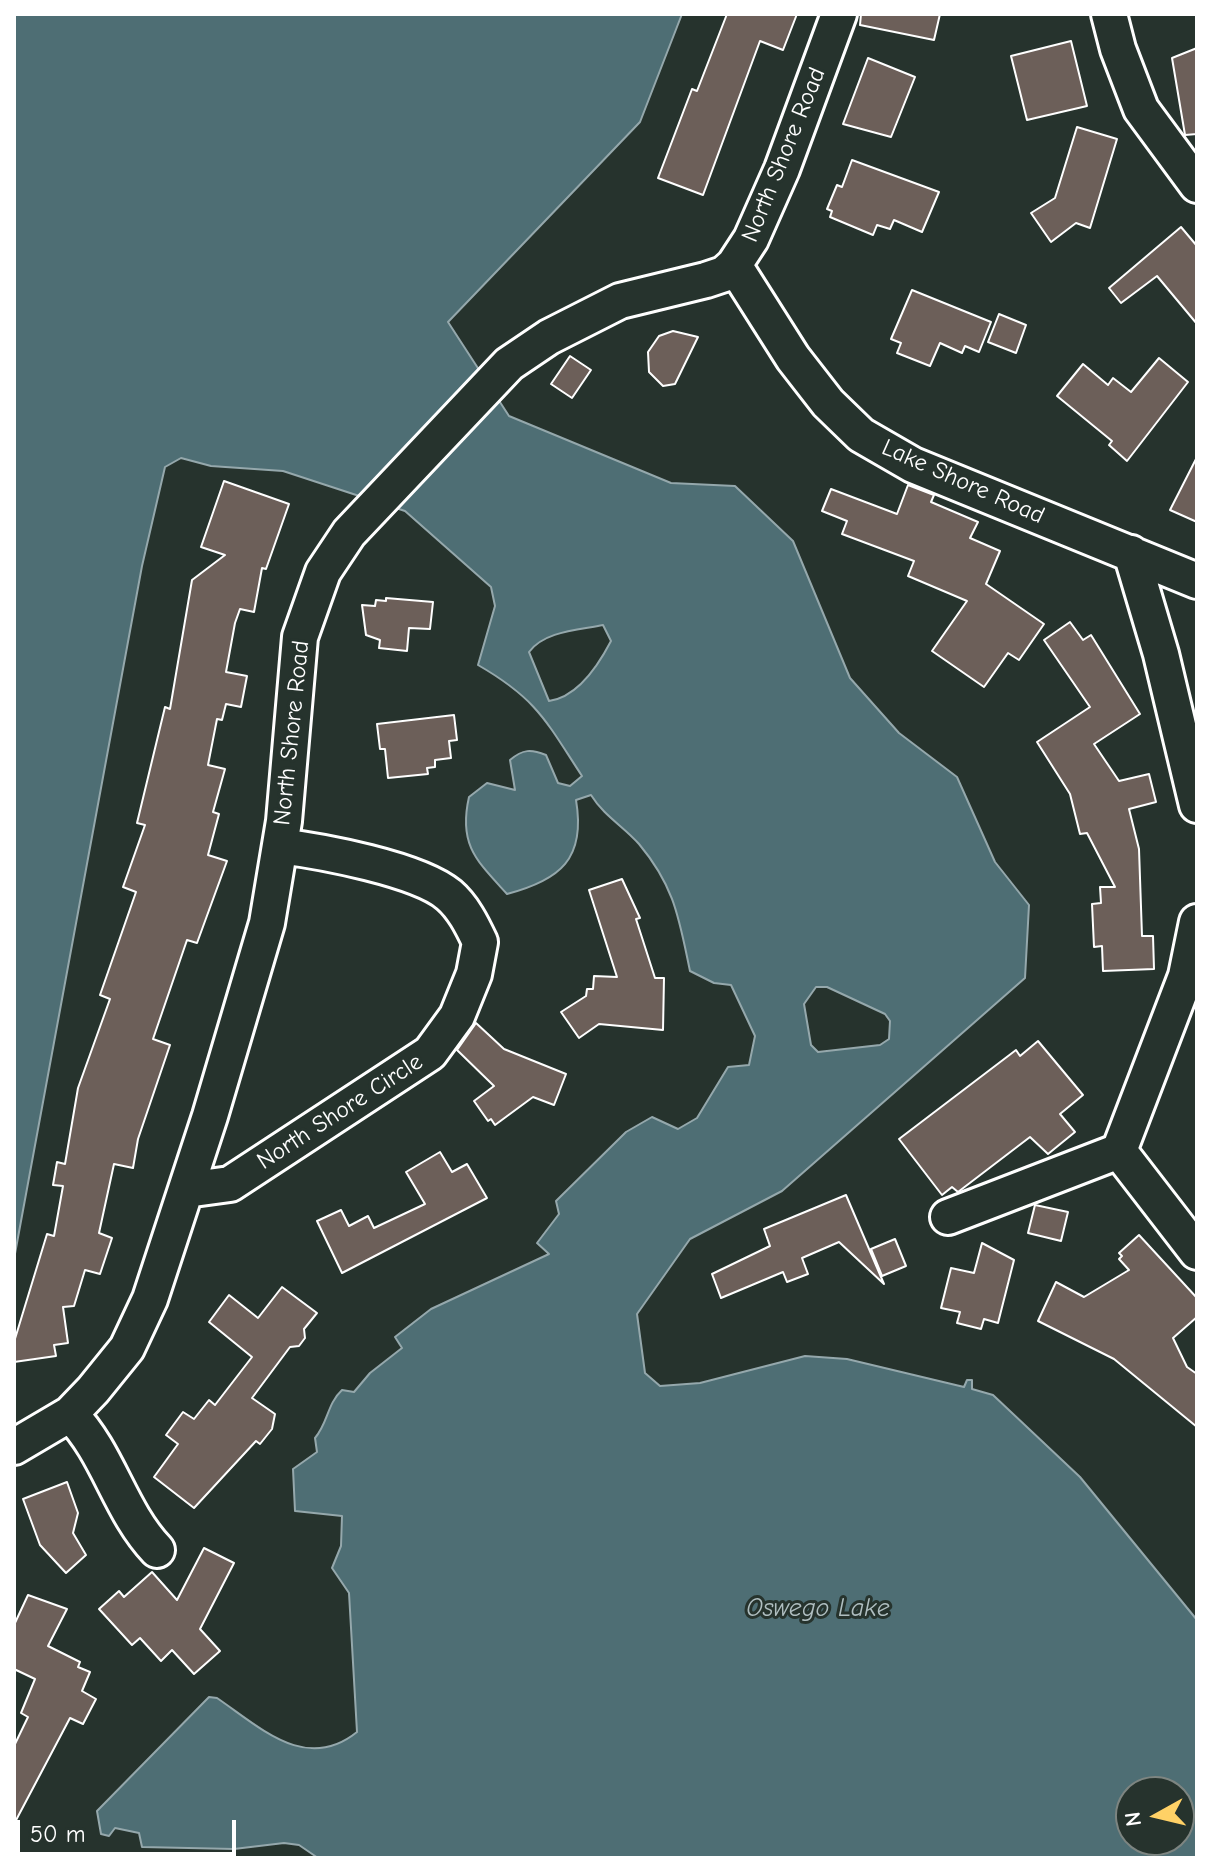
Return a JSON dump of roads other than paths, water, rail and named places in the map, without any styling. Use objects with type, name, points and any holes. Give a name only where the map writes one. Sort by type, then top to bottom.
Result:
[{"type":"street","name":"North Shore Road","points":[[14,1447],[70,1414],[111,1372],[127,1348],[150,1299],[267,923],[280,846],[300,637],[323,572],[368,513],[494,377],[532,347],[620,301],[706,280],[724,274],[734,265],[751,239],[782,169],[839,14]]},
{"type":"street","points":[[1109,14],[1118,49],[1141,109],[1195,184]]},
{"type":"street","name":"Lake Shore Road","points":[[734,265],[793,358],[828,403],[861,435],[913,465],[1197,581]]},
{"type":"street","points":[[1131,553],[1161,654],[1197,805]]},
{"type":"street","name":"North Shore Circle","points":[[186,1190],[230,1184],[430,1053],[457,1016],[474,974],[480,942],[448,894],[398,872],[316,850],[280,846]]},
{"type":"street","points":[[948,1217],[1119,1151],[1186,976],[1197,922]]},
{"type":"street","points":[[1119,1151],[1197,1252]]},
{"type":"street","points":[[70,1414],[93,1440],[131,1519],[157,1550]]},
{"type":"water","name":"Oswego Lake","points":[[14,14],[682,14],[640,122],[448,322],[509,416],[671,483],[735,486],[793,541],[850,678],[899,733],[957,777],[995,862],[1029,905],[1025,978],[782,1191],[690,1239],[637,1314],[645,1373],[660,1386],[700,1383],[805,1356],[847,1359],[964,1387],[967,1380],[972,1380],[972,1389],[993,1395],[1080,1477],[1197,1620],[1197,1858],[318,1858],[299,1845],[284,1843],[234,1849],[142,1847],[139,1833],[115,1828],[109,1836],[101,1834],[97,1811],[209,1697],[217,1698],[267,1733],[302,1747],[320,1748],[338,1744],[357,1732],[349,1593],[332,1568],[341,1546],[342,1516],[295,1511],[293,1469],[317,1452],[315,1438],[337,1395],[342,1390],[354,1392],[370,1373],[402,1348],[395,1337],[431,1309],[549,1254],[537,1243],[559,1214],[556,1201],[626,1132],[652,1117],[678,1129],[697,1118],[728,1067],[749,1065],[755,1036],[731,985],[714,983],[690,971],[679,919],[661,875],[639,844],[591,795],[576,800],[577,838],[573,852],[555,874],[542,882],[507,894],[479,861],[468,840],[466,828],[469,797],[487,783],[515,790],[510,760],[523,752],[536,752],[546,755],[558,783],[570,786],[582,776],[539,713],[514,689],[478,665],[495,606],[491,587],[405,511],[283,471],[211,466],[181,458],[165,467],[142,566],[14,1259]],"holes":[[[603,625],[611,641],[578,687],[549,701],[529,652],[536,645],[573,630]],[[816,987],[827,987],[885,1014],[890,1021],[889,1039],[880,1045],[818,1052],[811,1045],[804,1004]]]}]
